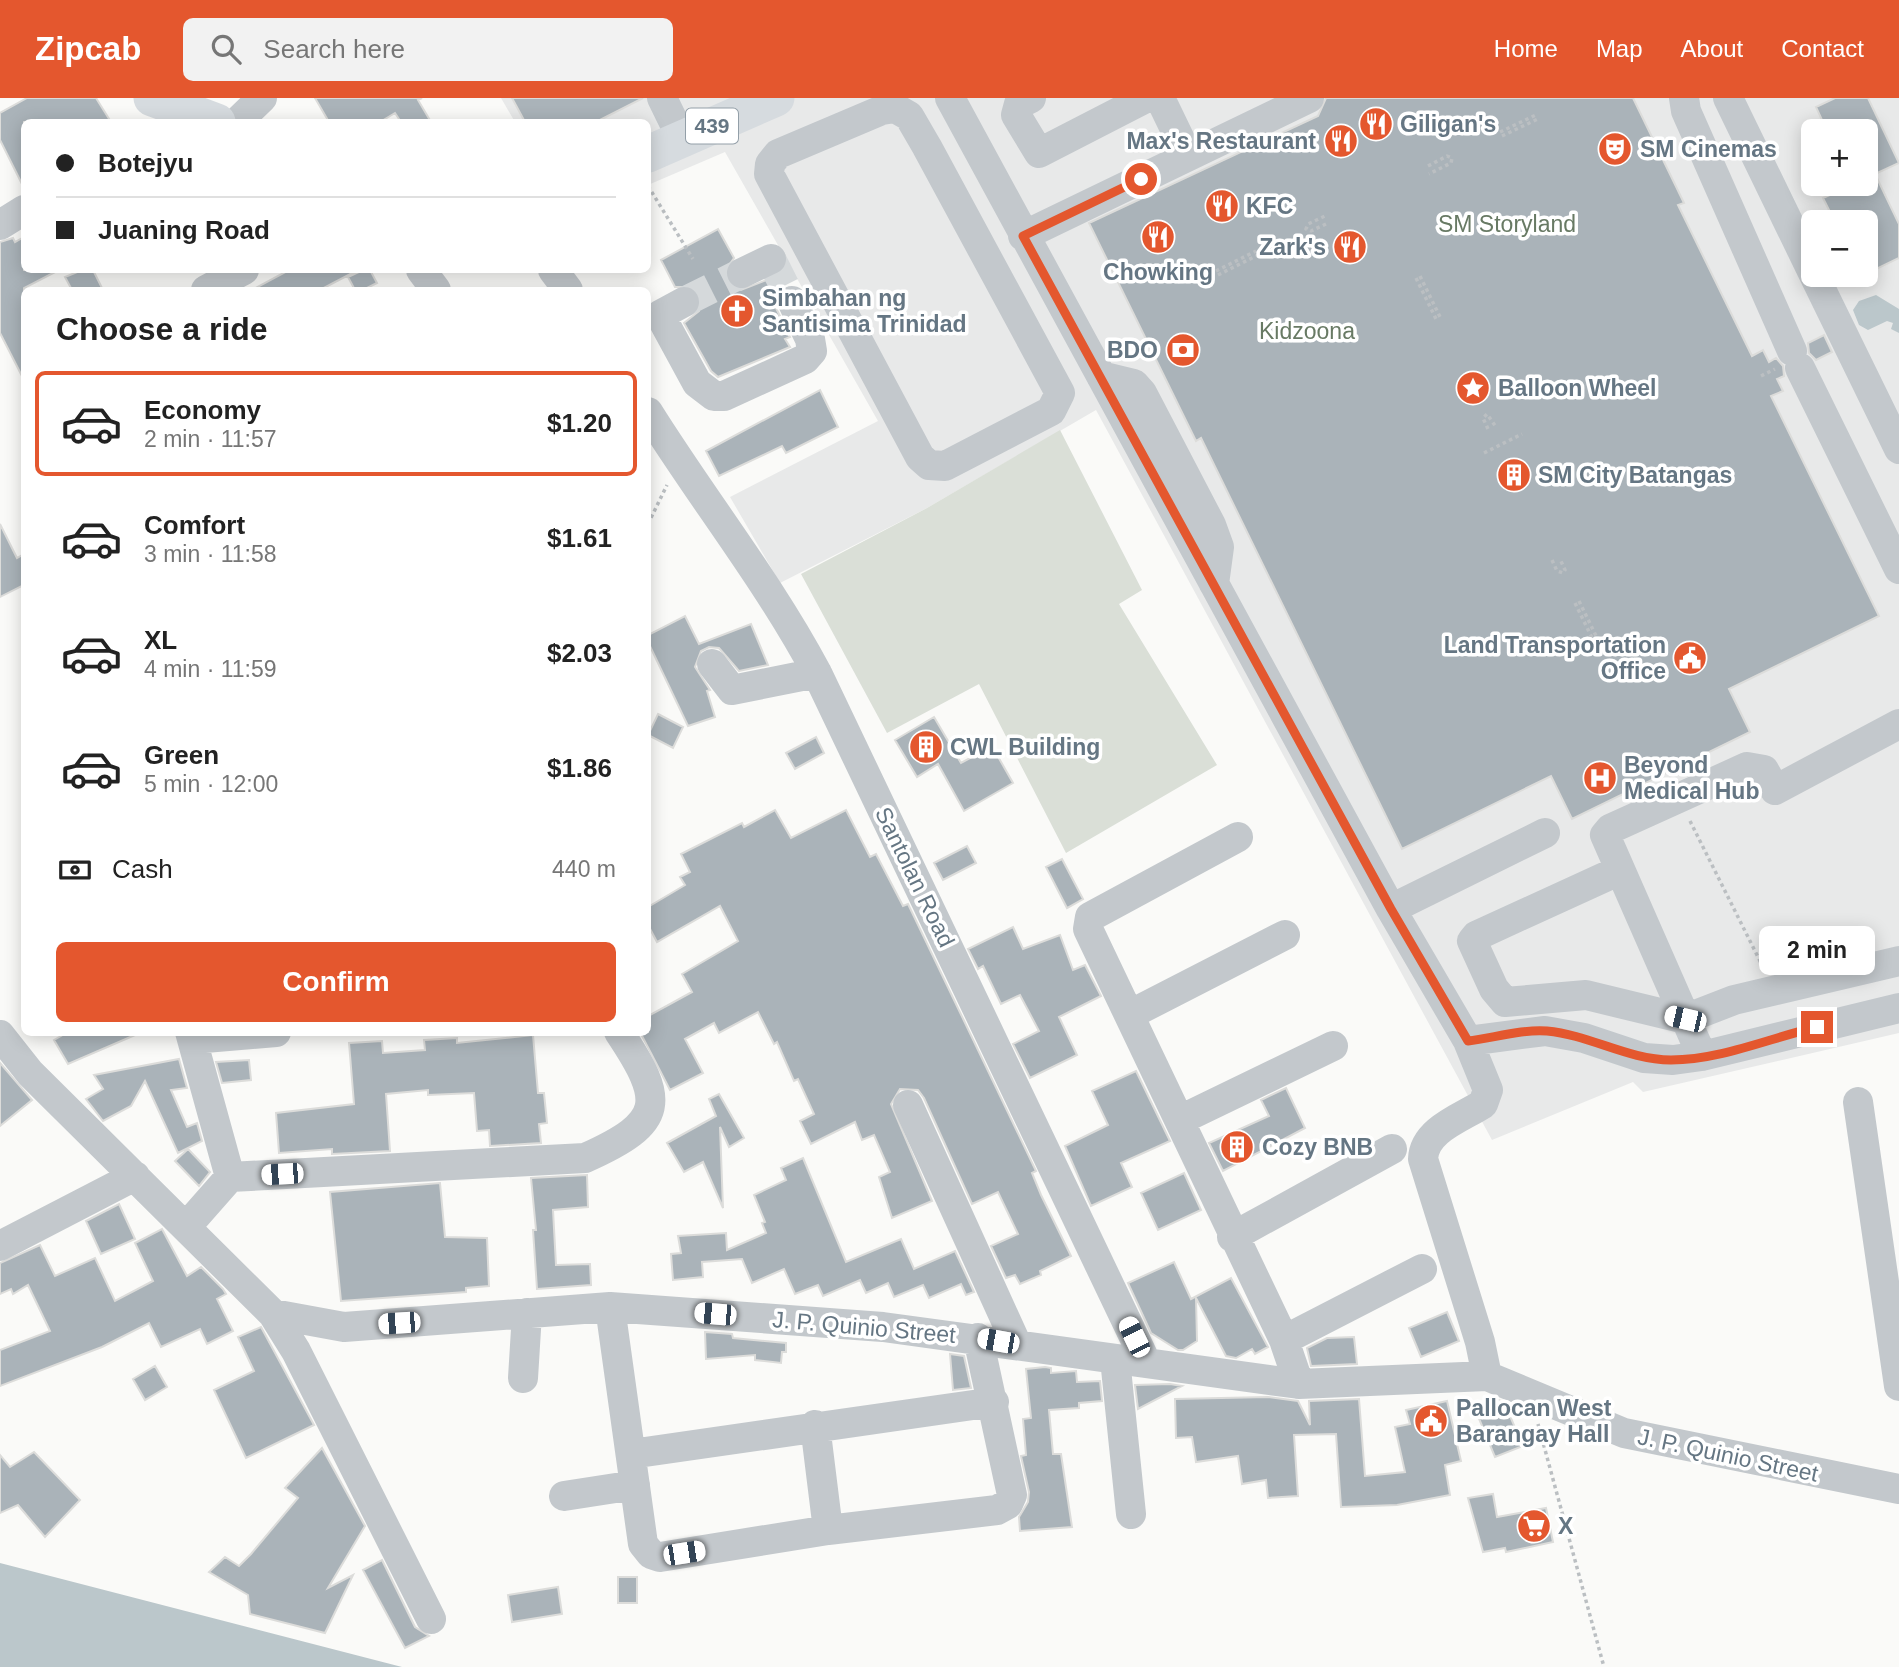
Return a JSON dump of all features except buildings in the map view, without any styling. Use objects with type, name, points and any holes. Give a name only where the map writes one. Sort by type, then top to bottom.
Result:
[{"type":"main road","name":"439","points":[[651,153],[776,98]]},
{"type":"main road","points":[[161,109],[204,119]]},
{"type":"street","points":[[240,119],[262,98]]},
{"type":"street","points":[[662,98],[682,139]]},
{"type":"street","points":[[950,98],[1391,909],[1468,1041],[1488,1090],[1487,1099],[1430,1136],[1423,1146],[1423,1158],[1480,1342],[1487,1376]]},
{"type":"street","points":[[1031,98],[1019,104],[1016,115],[1039,153],[1146,98]]},
{"type":"street","points":[[1160,98],[1188,156]]},
{"type":"street","points":[[1023,236],[1309,98]]},
{"type":"street","points":[[1684,98],[1686,111],[1796,359],[1899,569]]},
{"type":"street","points":[[1728,98],[1801,249]]},
{"type":"street","points":[[895,108],[909,116],[1049,369],[1060,393],[1051,411],[945,466],[929,465],[920,457],[775,189],[769,174],[770,164],[778,154],[882,110],[895,108]]},
{"type":"street","points":[[0,225],[21,212]]},
{"type":"street","points":[[742,273],[771,259]]},
{"type":"street","points":[[212,287],[238,273]]},
{"type":"street","points":[[1820,287],[1891,412],[1899,449]]},
{"type":"street","points":[[684,302],[660,315],[697,383],[714,396],[724,396],[805,359],[812,351],[810,339],[792,301]]},
{"type":"street","points":[[1049,369],[1086,349]]},
{"type":"street","name":"Santolan Road","points":[[651,417],[685,471],[758,572],[817,673],[1146,1362]]},
{"type":"street","points":[[712,664],[732,690],[817,673]]},
{"type":"street","points":[[1702,1056],[1618,871],[1605,835],[1610,829],[1747,767],[1764,770],[1775,790],[1899,724]]},
{"type":"street","points":[[1391,909],[1545,833]]},
{"type":"street","points":[[1238,837],[1090,917],[1088,929],[1180,1120],[1232,1237],[1284,1340],[1299,1384]]},
{"type":"street","points":[[1618,871],[1476,936],[1472,941],[1474,946],[1494,989],[1505,1002],[1586,995],[1685,1019],[1774,990],[1899,961]]},
{"type":"street","points":[[1129,1015],[1285,935]]},
{"type":"street","points":[[1468,1041],[1545,1031],[1584,1038],[1644,1058],[1672,1060],[1702,1056],[1899,1008]]},
{"type":"street","points":[[0,1035],[30,1073],[273,1314],[296,1351],[431,1619]]},
{"type":"street","points":[[192,1036],[230,1177]]},
{"type":"street","points":[[186,1227],[230,1177],[585,1158],[622,1138],[648,1115],[652,1104],[651,1091],[621,1036]]},
{"type":"street","points":[[1180,1120],[1333,1046]]},
{"type":"street","points":[[1858,1102],[1899,1386]]},
{"type":"street","points":[[908,1105],[1017,1345]]},
{"type":"street","points":[[1232,1237],[1392,1149]]},
{"type":"street","points":[[0,1245],[135,1176]]},
{"type":"street","points":[[1284,1340],[1422,1269]]},
{"type":"street","points":[[610,1307],[643,1544],[650,1554],[660,1557],[828,1530],[997,1510],[1008,1504],[1012,1495],[978,1338]]},
{"type":"street","name":"J. P. Quinio Street","points":[[273,1314],[344,1327],[610,1307],[883,1327],[1299,1384],[1487,1376],[1624,1433],[1899,1489]]},
{"type":"street","points":[[523,1378],[527,1313]]},
{"type":"street","points":[[1115,1359],[1131,1514]]},
{"type":"street","points":[[631,1454],[816,1425],[994,1402]]},
{"type":"street","points":[[816,1425],[828,1530]]},
{"type":"street","points":[[564,1496],[635,1485]]},
{"type":"path","points":[[1501,134],[1539,116]]},
{"type":"path","points":[[1428,166],[1447,156],[1452,158],[1451,163],[1429,174]]},
{"type":"path","points":[[651,191],[693,259]]},
{"type":"path","points":[[1325,224],[1311,231],[1306,229],[1308,224],[1327,215]]},
{"type":"path","points":[[1217,273],[1257,253]]},
{"type":"path","points":[[1418,277],[1439,320]]},
{"type":"path","points":[[1488,429],[1483,418],[1487,414],[1496,427]]},
{"type":"path","points":[[1484,453],[1521,434]]},
{"type":"path","points":[[651,518],[667,484],[685,471]]},
{"type":"path","points":[[1552,561],[1557,571],[1563,573],[1565,570],[1560,559]]},
{"type":"path","points":[[1577,602],[1598,645]]},
{"type":"path","points":[[1678,798],[1774,990]]},
{"type":"path","points":[[1530,1395],[1604,1667]]},
{"type":"shaded area","name":"SM City Batangas","points":[[501,98],[1899,98],[1899,1033],[1643,1092],[1633,1082],[1492,1140],[1096,410],[927,508],[780,583],[730,497],[878,421],[725,152],[651,184],[651,119],[513,119]]},
{"type":"shaded area","points":[[1876,295],[1899,309],[1899,333],[1891,329],[1893,323],[1887,321],[1868,330],[1859,325],[1853,310],[1859,301]]},
{"type":"shaded area","points":[[1060,430],[1142,590],[1119,604],[1217,765],[1066,853],[979,684],[887,733],[801,574],[927,508]]},
{"type":"shaded area","points":[[0,1563],[402,1667],[0,1667]]},
{"type":"tunnel","points":[[771,259],[792,301]]},
{"type":"tunnel","points":[[684,302],[742,273]]},
{"type":"place","name":"Giligan's","points":[[1376,124]]},
{"type":"place","name":"Max's Restaurant","points":[[1341,141]]},
{"type":"place","name":"SM Cinemas","points":[[1615,149]]},
{"type":"place","name":"KFC","points":[[1222,206]]},
{"type":"place","name":"Chowking","points":[[1158,237]]},
{"type":"place","name":"Zark's","points":[[1350,247]]},
{"type":"place","name":"Simbahan ng Santisima Trinidad","points":[[737,311]]},
{"type":"place","name":"BDO","points":[[1183,350]]},
{"type":"place","name":"Balloon Wheel","points":[[1473,388]]},
{"type":"place","name":"SM City Batangas","points":[[1514,475]]},
{"type":"place","name":"Land Transportation Office","points":[[1690,658]]},
{"type":"place","name":"CWL Building","points":[[926,747]]},
{"type":"place","name":"Beyond Medical Hub","points":[[1600,778]]},
{"type":"place","name":"Cozy BNB","points":[[1237,1147]]},
{"type":"place","name":"Pallocan West Barangay Hall","points":[[1431,1421]]},
{"type":"place","name":"X","points":[[1534,1526]]},
{"type":"route","points":[[1141,179],[1023,236],[1391,909],[1468,1041],[1545,1031],[1584,1038],[1644,1058],[1672,1060],[1702,1056],[1817,1027]]},
{"type":"park label","name":"SM Storyland","points":[[1507,224]]},
{"type":"park label","name":"Kidzoona","points":[[1307,331]]}]
